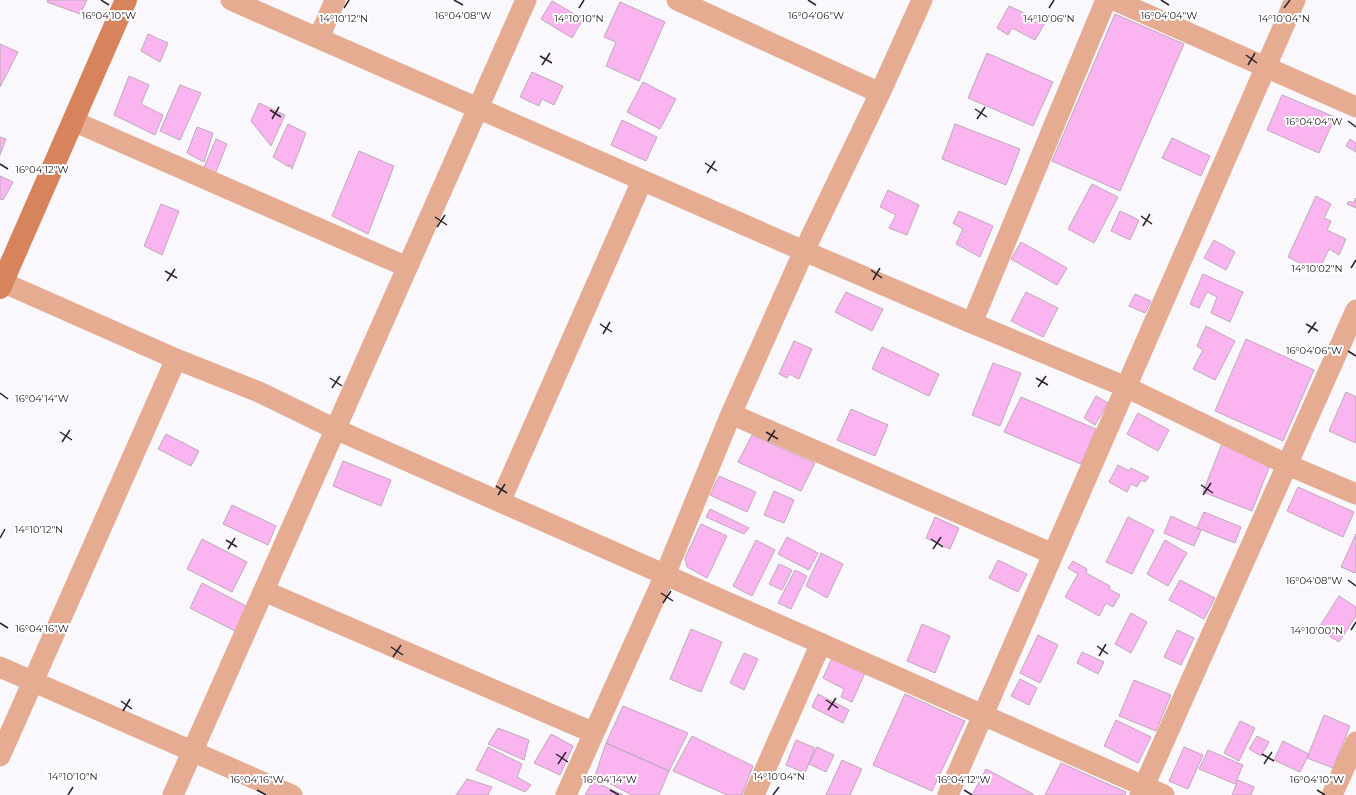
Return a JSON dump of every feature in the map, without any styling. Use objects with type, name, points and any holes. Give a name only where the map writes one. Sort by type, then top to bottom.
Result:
[{"type":"street","points":[[126,0],[1,284],[176,359],[259,392],[335,429],[983,715],[1142,791],[1164,795]]},
{"type":"street","points":[[231,0],[642,181],[972,323],[1126,387],[1288,465],[1356,494]]},
{"type":"street","points":[[319,38],[336,0]]},
{"type":"street","points":[[173,795],[526,0]]},
{"type":"street","points":[[677,0],[880,92]]},
{"type":"street","points":[[566,795],[665,575],[731,414],[804,251],[922,0]]},
{"type":"street","points":[[972,323],[1106,0]]},
{"type":"street","points":[[1114,0],[1356,107]]},
{"type":"street","points":[[948,795],[1295,0]]},
{"type":"street","points":[[73,121],[407,267]]},
{"type":"street","points":[[500,502],[642,181]]},
{"type":"street","points":[[1142,791],[1356,310]]},
{"type":"street","points":[[0,756],[176,359]]},
{"type":"street","points":[[731,414],[1053,554]]},
{"type":"street","points":[[264,591],[594,733]]},
{"type":"street","points":[[754,795],[820,643]]},
{"type":"street","points":[[0,667],[292,795]]},
{"type":"street","points":[[1332,795],[1356,742]]},
{"type":"building","points":[[48,0],[87,0],[80,14],[47,2]]},
{"type":"building","points":[[552,1],[583,19],[572,38],[541,19]]},
{"type":"building","points":[[620,2],[665,22],[639,81],[606,66],[616,42],[604,37]]},
{"type":"building","points":[[1009,6],[1045,23],[1035,40],[1012,28],[1008,35],[997,28]]},
{"type":"building","points":[[1115,14],[1184,44],[1120,191],[1052,161]]},
{"type":"building","points":[[148,34],[168,43],[160,62],[141,51]]},
{"type":"building","points":[[0,44],[18,52],[0,87]]},
{"type":"building","points":[[987,53],[1053,82],[1033,126],[968,98]]},
{"type":"building","points":[[532,72],[563,86],[554,105],[542,99],[539,106],[520,97]]},
{"type":"building","points":[[129,76],[149,85],[141,104],[163,115],[155,135],[114,115]]},
{"type":"building","points":[[643,82],[676,99],[660,129],[627,112]]},
{"type":"building","points":[[180,85],[201,93],[180,140],[160,131]]},
{"type":"building","points":[[1282,95],[1335,117],[1319,153],[1267,130]]},
{"type":"building","points":[[259,103],[285,115],[271,146],[251,121]]},
{"type":"building","points":[[622,120],[657,137],[646,161],[611,145]]},
{"type":"building","points":[[288,124],[306,133],[292,169],[289,164],[289,167],[273,157]]},
{"type":"building","points":[[955,124],[1020,149],[1006,185],[942,159]]},
{"type":"building","points":[[197,127],[213,133],[204,162],[187,153]]},
{"type":"building","points":[[0,137],[6,139],[0,155]]},
{"type":"building","points":[[1172,138],[1210,156],[1201,176],[1162,158]]},
{"type":"building","points":[[216,139],[227,144],[215,174],[203,170]]},
{"type":"building","points":[[1350,139],[1356,143],[1356,152],[1346,146]]},
{"type":"building","points":[[359,151],[394,166],[368,234],[332,216]]},
{"type":"building","points":[[0,176],[13,182],[3,200],[0,199]]},
{"type":"building","points":[[1092,184],[1118,197],[1094,243],[1068,229]]},
{"type":"building","points":[[888,190],[919,205],[907,235],[889,228],[896,215],[880,207]]},
{"type":"building","points":[[1316,196],[1331,204],[1324,218],[1331,221],[1327,230],[1346,239],[1339,255],[1329,249],[1318,272],[1288,257]]},
{"type":"building","points":[[1356,198],[1356,208],[1347,204],[1349,201],[1353,203]]},
{"type":"building","points":[[161,204],[179,211],[162,255],[144,246]]},
{"type":"building","points":[[959,211],[993,226],[980,257],[956,244],[963,229],[953,223]]},
{"type":"building","points":[[1120,211],[1139,220],[1130,240],[1111,231]]},
{"type":"building","points":[[1214,240],[1235,252],[1226,270],[1204,258]]},
{"type":"building","points":[[1021,242],[1067,268],[1057,285],[1011,259]]},
{"type":"building","points":[[1203,274],[1243,292],[1230,322],[1211,313],[1217,297],[1207,292],[1199,308],[1190,304]]},
{"type":"building","points":[[846,292],[883,309],[872,331],[835,312]]},
{"type":"building","points":[[1026,292],[1058,308],[1043,337],[1011,321]]},
{"type":"building","points":[[1135,294],[1151,301],[1145,313],[1129,306]]},
{"type":"building","points":[[1206,326],[1235,341],[1215,380],[1193,369],[1203,350],[1197,346]]},
{"type":"building","points":[[1246,339],[1314,370],[1283,441],[1215,411]]},
{"type":"building","points":[[794,341],[812,349],[799,379],[789,374],[787,378],[779,374]]},
{"type":"building","points":[[882,347],[939,374],[929,396],[872,369]]},
{"type":"building","points":[[993,363],[1021,373],[1000,426],[972,415]]},
{"type":"building","points":[[1346,392],[1356,397],[1356,443],[1329,431]]},
{"type":"building","points":[[1096,396],[1108,403],[1095,425],[1084,418]]},
{"type":"building","points":[[1021,397],[1096,429],[1081,464],[1004,432]]},
{"type":"building","points":[[851,409],[888,425],[875,456],[837,440]]},
{"type":"building","points":[[1138,413],[1169,430],[1158,451],[1127,434]]},
{"type":"building","points":[[166,434],[199,451],[191,466],[158,449]]},
{"type":"building","points":[[752,435],[815,463],[801,491],[738,462]]},
{"type":"building","points":[[1223,441],[1272,460],[1252,511],[1203,492]]},
{"type":"building","points":[[343,461],[391,480],[381,506],[333,486]]},
{"type":"building","points":[[1118,465],[1129,471],[1131,468],[1149,477],[1145,482],[1141,480],[1137,487],[1131,484],[1127,492],[1109,482]]},
{"type":"building","points":[[719,476],[756,492],[747,512],[710,495]]},
{"type":"building","points":[[1298,487],[1354,512],[1343,537],[1287,511]]},
{"type":"building","points":[[774,491],[794,500],[784,523],[764,515]]},
{"type":"building","points":[[232,505],[276,526],[268,545],[223,524]]},
{"type":"building","points":[[710,509],[749,528],[744,534],[706,517]]},
{"type":"building","points":[[1204,512],[1241,527],[1235,543],[1197,528]]},
{"type":"building","points":[[1171,516],[1201,530],[1194,546],[1164,533]]},
{"type":"building","points":[[935,517],[959,528],[950,549],[926,538]]},
{"type":"building","points":[[1128,517],[1154,530],[1132,574],[1106,562]]},
{"type":"building","points":[[701,524],[727,536],[707,578],[687,567],[685,558]]},
{"type":"building","points":[[1356,534],[1356,572],[1355,573],[1341,567]]},
{"type":"building","points":[[787,537],[818,553],[809,570],[778,554]]},
{"type":"building","points":[[202,539],[247,562],[232,592],[187,569]]},
{"type":"building","points":[[756,540],[775,550],[752,596],[733,586]]},
{"type":"building","points":[[1165,540],[1187,553],[1168,586],[1147,574]]},
{"type":"building","points":[[821,553],[843,564],[827,598],[806,586]]},
{"type":"building","points":[[998,560],[1027,574],[1018,592],[989,578]]},
{"type":"building","points":[[1073,561],[1087,569],[1086,573],[1110,586],[1109,589],[1120,595],[1113,607],[1106,603],[1099,616],[1065,597],[1078,574],[1068,568]]},
{"type":"building","points":[[779,564],[792,570],[782,590],[769,584]]},
{"type":"building","points":[[795,570],[807,576],[791,609],[778,603]]},
{"type":"building","points":[[1180,580],[1215,598],[1204,619],[1169,600]]},
{"type":"building","points":[[202,583],[248,607],[235,631],[190,608]]},
{"type":"building","points":[[1339,596],[1356,607],[1356,616],[1339,642],[1318,629]]},
{"type":"building","points":[[1131,613],[1147,622],[1131,653],[1115,644]]},
{"type":"building","points":[[922,624],[950,636],[935,673],[907,661]]},
{"type":"building","points":[[691,629],[722,642],[701,692],[670,679]]},
{"type":"building","points":[[1177,630],[1194,638],[1181,665],[1164,657]]},
{"type":"building","points":[[1038,635],[1058,645],[1040,683],[1020,673]]},
{"type":"building","points":[[1082,652],[1104,662],[1098,674],[1077,663]]},
{"type":"building","points":[[744,653],[758,659],[744,690],[730,683]]},
{"type":"building","points":[[832,658],[865,673],[852,702],[841,697],[844,689],[823,678]]},
{"type":"building","points":[[1020,679],[1037,688],[1029,705],[1011,696]]},
{"type":"building","points":[[1134,680],[1171,695],[1156,731],[1119,716]]},
{"type":"building","points":[[818,694],[849,710],[843,723],[812,707]]},
{"type":"building","points":[[905,694],[965,721],[932,791],[873,765]]},
{"type":"building","points":[[623,706],[688,733],[669,771],[606,743]]},
{"type":"building","points":[[1324,715],[1350,726],[1333,768],[1307,758]]},
{"type":"building","points":[[1116,720],[1151,737],[1138,763],[1104,746]]},
{"type":"building","points":[[1240,721],[1255,728],[1239,761],[1224,753]]},
{"type":"building","points":[[498,728],[529,740],[524,760],[488,744]]},
{"type":"building","points":[[551,734],[573,746],[560,775],[534,763]]},
{"type":"building","points":[[692,736],[753,766],[742,795],[727,795],[673,771]]},
{"type":"building","points":[[1257,736],[1269,742],[1261,756],[1249,749]]},
{"type":"building","points":[[796,740],[815,748],[805,773],[786,765]]},
{"type":"building","points":[[1283,741],[1309,754],[1300,772],[1274,760]]},
{"type":"building","points":[[606,743],[669,771],[659,795],[632,795],[595,776]]},
{"type":"building","points":[[488,747],[522,764],[517,777],[531,785],[525,792],[476,770]]},
{"type":"building","points":[[817,747],[834,755],[826,772],[809,764]]},
{"type":"building","points":[[1184,747],[1203,755],[1188,789],[1169,781]]},
{"type":"building","points":[[1208,750],[1243,765],[1235,784],[1199,769]]},
{"type":"building","points":[[842,760],[862,769],[850,795],[826,795]]},
{"type":"building","points":[[1061,763],[1126,792],[1125,795],[1045,795]]},
{"type":"building","points":[[986,769],[1033,794],[1033,795],[972,795]]},
{"type":"building","points":[[467,779],[492,787],[488,795],[456,795]]},
{"type":"building","points":[[1238,780],[1254,787],[1251,795],[1232,795]]},
{"type":"building","points":[[593,781],[623,795],[585,795]]}]
